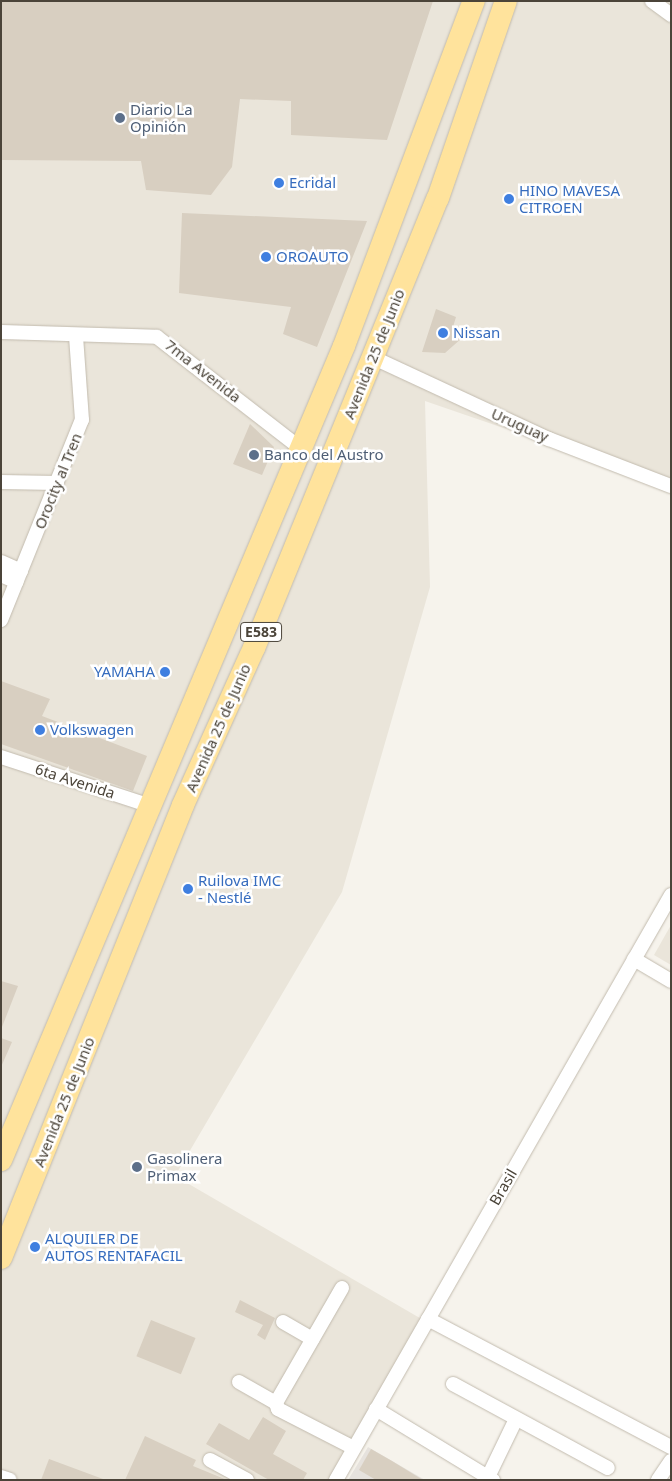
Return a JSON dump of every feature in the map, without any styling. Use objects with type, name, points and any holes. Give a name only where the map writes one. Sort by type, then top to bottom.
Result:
[{"type":"main road","name":"Avenida 25 de Junio","points":[[1,1160],[148,805],[348,336],[474,1]]},
{"type":"main road","name":"Avenida 25 de Junio","points":[[1,1258],[136,922],[438,198],[506,1]]},
{"type":"main road","points":[[136,922],[165,828],[161,812],[148,805]]},
{"type":"street","points":[[652,1],[671,16]]},
{"type":"street","name":"7ma Avenida","points":[[1,332],[76,336],[157,337],[300,448]]},
{"type":"street","name":"Orocity al Tren","points":[[1,620],[82,420],[76,336]]},
{"type":"street","name":"Uruguay","points":[[372,358],[549,439],[671,486]]},
{"type":"street","points":[[1,482],[58,483]]},
{"type":"street","points":[[1,562],[19,576]]},
{"type":"street","points":[[1,575],[19,576]]},
{"type":"street","name":"6ta Avenida","points":[[1,757],[148,805]]},
{"type":"street","name":"Brasil","points":[[336,1480],[671,894]]},
{"type":"street","points":[[634,959],[671,981]]},
{"type":"street","points":[[276,1403],[342,1288]]},
{"type":"street","points":[[428,1318],[671,1447]]},
{"type":"street","points":[[284,1322],[312,1339]]},
{"type":"street","points":[[239,1382],[276,1403],[278,1409],[354,1448]]},
{"type":"street","points":[[454,1384],[608,1468]]},
{"type":"street","points":[[376,1409],[491,1478],[516,1419]]},
{"type":"street","points":[[210,1460],[247,1480]]},
{"type":"street","points":[[658,1480],[671,1461]]},
{"type":"street","points":[[1,1476],[10,1480]]},
{"type":"shaded area","points":[[1,1],[671,1],[671,486],[425,401],[430,587],[342,892],[175,1176],[425,1321],[331,1480],[1,1480]]},
{"type":"shaded area","points":[[671,925],[671,965],[654,955]]},
{"type":"shaded area","points":[[368,1447],[425,1480],[348,1480]]},
{"type":"building","name":"Diario La Opinión","points":[[1,1],[433,1],[387,140],[291,135],[291,101],[240,99],[232,167],[211,195],[146,190],[141,161],[1,160]]},
{"type":"building","name":"OROAUTO","points":[[182,213],[367,221],[317,347],[283,334],[291,307],[179,293]]},
{"type":"building","name":"Nissan","points":[[436,309],[456,317],[453,327],[462,338],[445,353],[422,352]]},
{"type":"building","name":"Banco del Austro","points":[[250,424],[274,447],[262,475],[233,464]]},
{"type":"building","name":"Volkswagen","points":[[1,681],[50,699],[42,716],[147,756],[133,791],[1,744]]},
{"type":"building","points":[[1,981],[18,986],[2,1027],[1,1026]]},
{"type":"building","points":[[1,1038],[12,1042],[1,1067]]},
{"type":"building","points":[[240,1300],[275,1318],[265,1340],[257,1335],[263,1325],[235,1312]]},
{"type":"building","points":[[151,1320],[196,1338],[181,1374],[136,1356]]},
{"type":"building","points":[[263,1417],[286,1431],[273,1454],[307,1473],[303,1480],[269,1480],[206,1444],[219,1423],[249,1440]]},
{"type":"building","points":[[145,1436],[196,1460],[193,1466],[227,1480],[125,1480]]},
{"type":"building","points":[[371,1449],[423,1480],[376,1480],[359,1470]]},
{"type":"building","points":[[49,1459],[103,1479],[103,1480],[41,1480]]},
{"type":"place","name":"Diario La Opinión","points":[[120,118]]},
{"type":"place","name":"Ecridal","points":[[279,183]]},
{"type":"place","name":"HINO MAVESA CITROEN","points":[[509,199]]},
{"type":"place","name":"OROAUTO","points":[[266,257]]},
{"type":"place","name":"Nissan","points":[[443,333]]},
{"type":"place","name":"Banco del Austro","points":[[254,455]]},
{"type":"place","name":"YAMAHA","points":[[165,672]]},
{"type":"place","name":"Volkswagen","points":[[40,730]]},
{"type":"place","name":"Ruilova IMC - Nestlé","points":[[188,889]]},
{"type":"place","name":"Gasolinera Primax","points":[[137,1167]]},
{"type":"place","name":"ALQUILER DE AUTOS RENTAFACIL","points":[[35,1247]]}]
